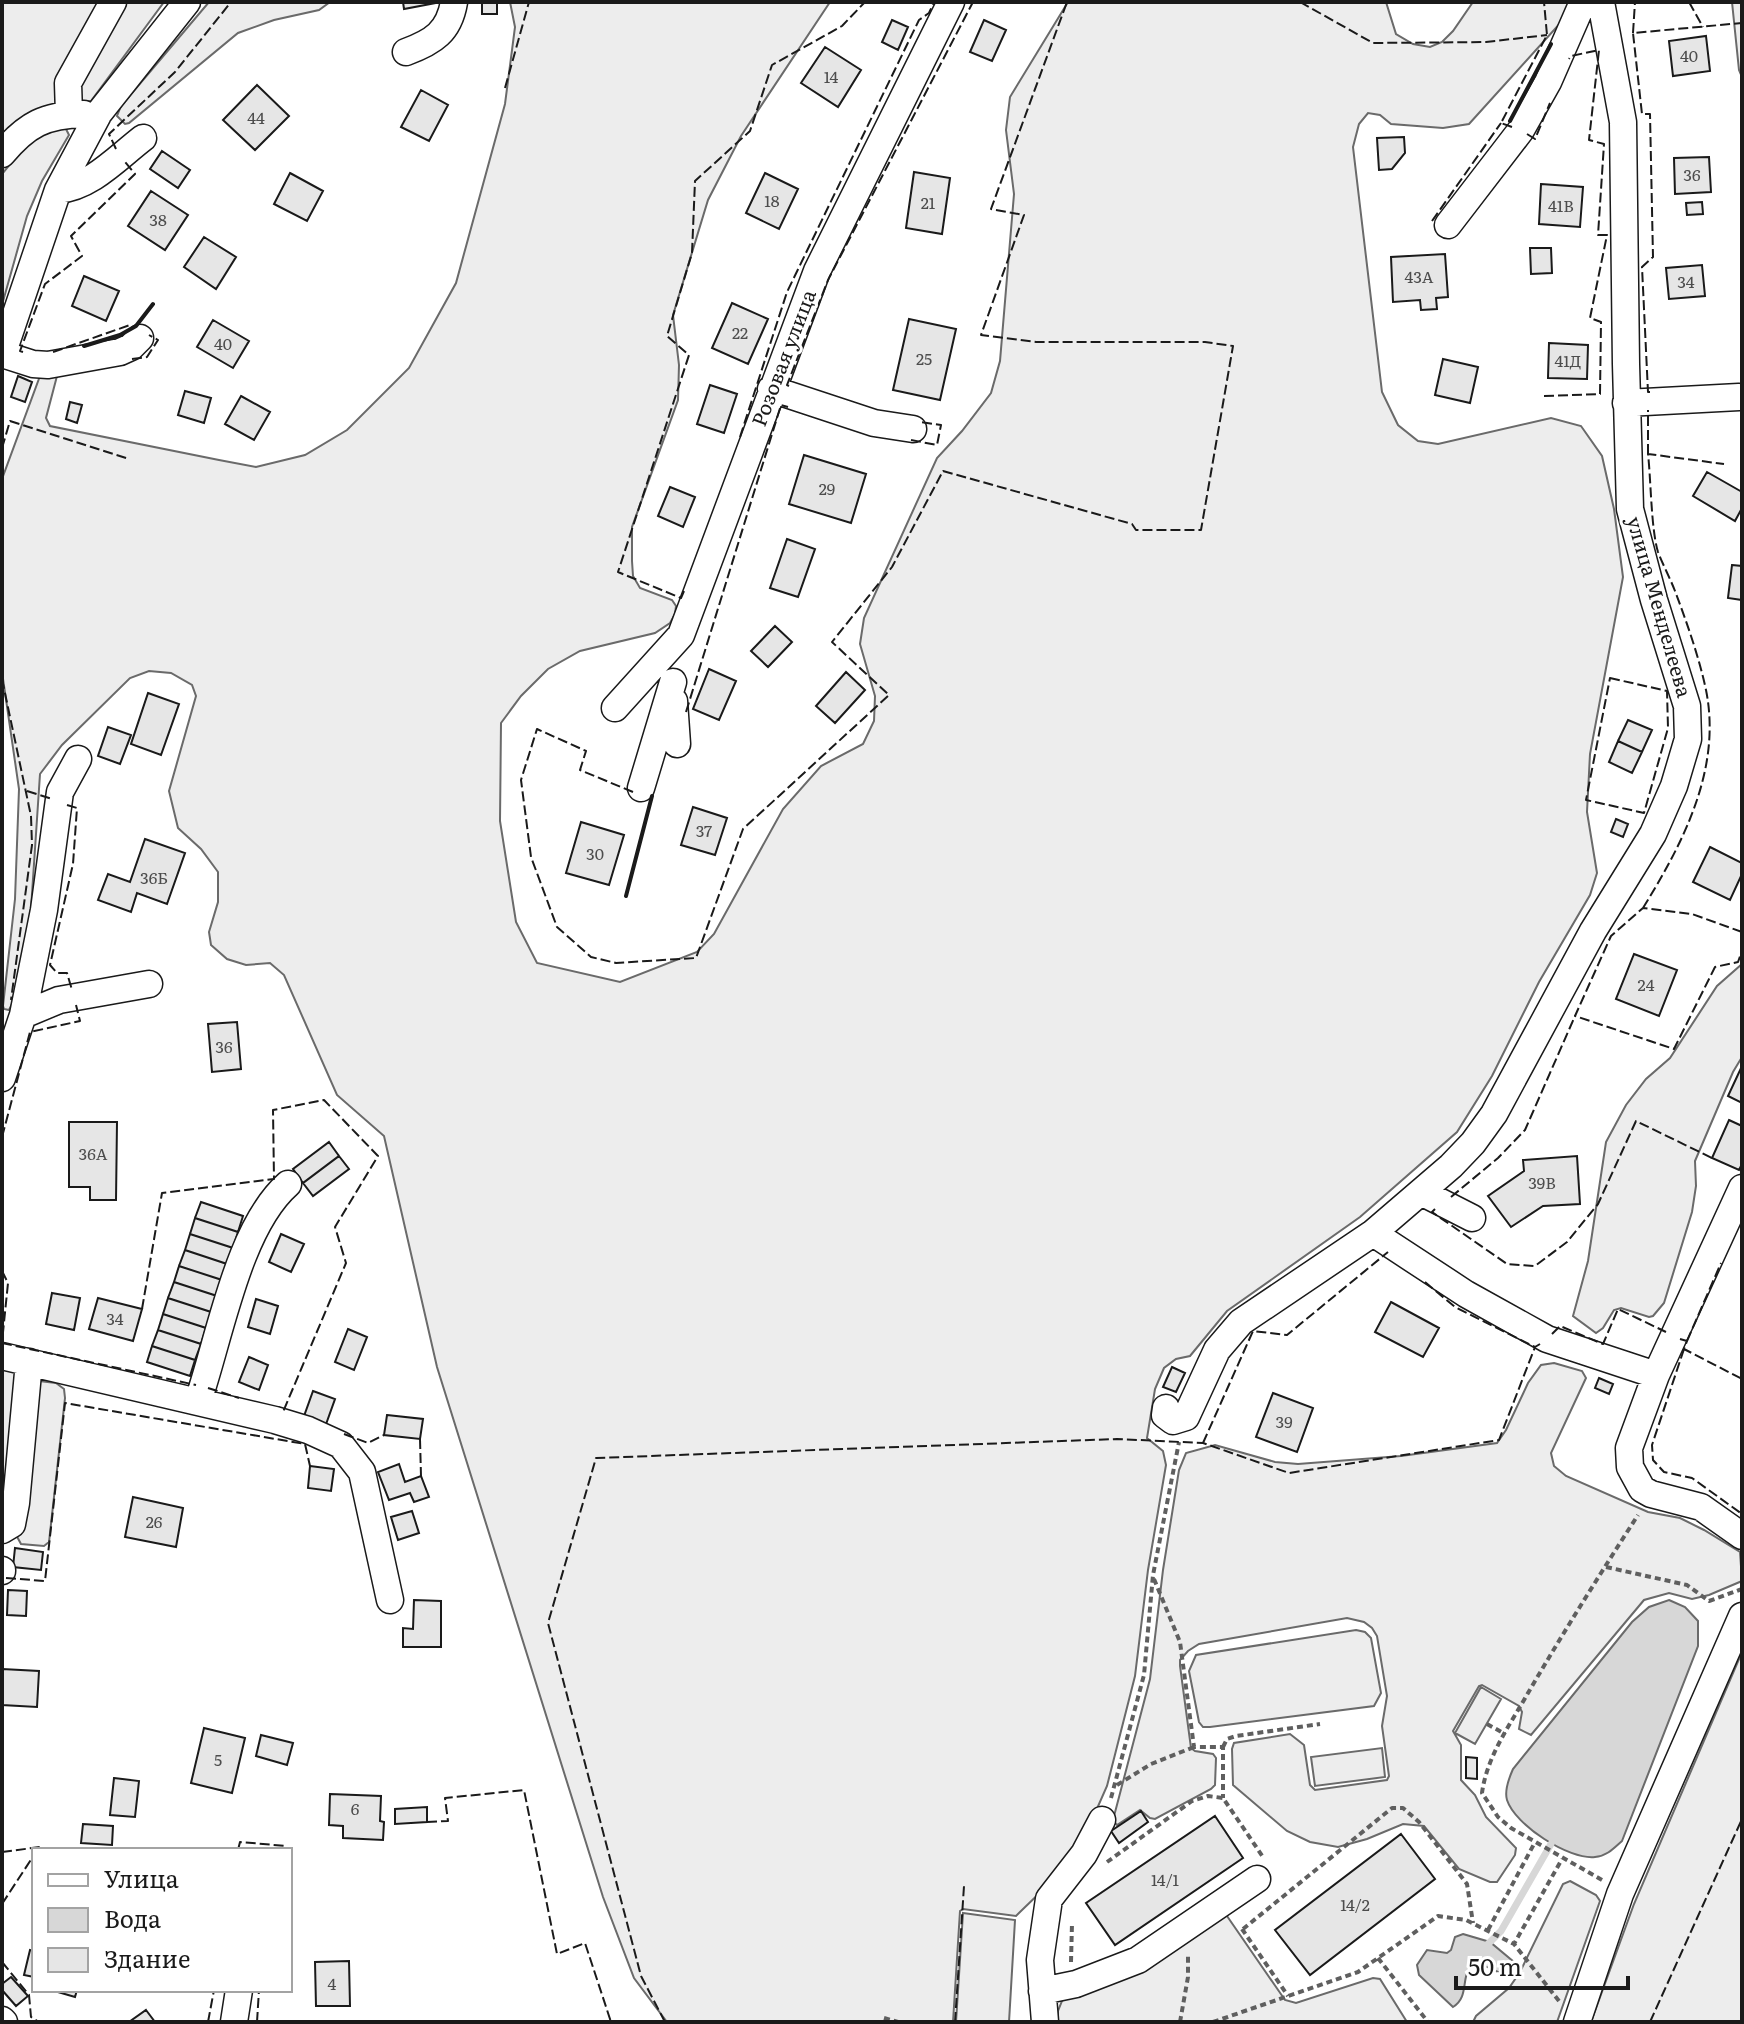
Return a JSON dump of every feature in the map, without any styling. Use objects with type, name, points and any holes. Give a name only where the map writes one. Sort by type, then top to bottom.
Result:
[{"type":"street","points":[[69,114],[68,83],[113,2]]},
{"type":"street","points":[[140,338],[120,352],[48,365],[2,355],[58,190],[99,113],[187,2]]},
{"type":"street","points":[[406,52],[428,44],[441,35],[451,18],[454,2]]},
{"type":"street","name":"Розовая улица","points":[[615,708],[681,635],[817,271],[951,2]]},
{"type":"street","points":[[1448,225],[1521,130],[1548,82],[1583,2]]},
{"type":"street","name":"улица Менделеева","points":[[1176,1412],[1217,1350],[1241,1322],[1373,1233],[1473,1143],[1494,1114],[1593,931],[1653,834],[1674,786],[1688,739],[1687,706],[1630,509],[1623,122],[1601,2]]},
{"type":"street","points":[[2,154],[30,126],[50,116],[99,113]]},
{"type":"street","points":[[58,190],[74,189],[91,179],[143,138]]},
{"type":"street","points":[[771,389],[874,423],[913,429]]},
{"type":"street","points":[[1626,403],[1739,397]]},
{"type":"street","points":[[641,788],[673,682],[681,635]]},
{"type":"street","points":[[673,682],[677,744]]},
{"type":"street","points":[[2,1078],[23,1015],[44,910],[60,792],[78,759]]},
{"type":"street","points":[[23,1015],[59,1000],[149,984]]},
{"type":"street","points":[[198,1401],[247,1243],[273,1197],[288,1184]]},
{"type":"street","points":[[1742,1188],[1656,1375],[1629,1448],[1630,1467],[1642,1489],[1701,1507],[1742,1536]]},
{"type":"street","points":[[1421,1192],[1472,1218]]},
{"type":"street","points":[[1373,1233],[1466,1294],[1547,1339],[1656,1375]]},
{"type":"street","points":[[2,1356],[198,1401],[297,1427],[341,1445],[362,1472],[390,1600]]},
{"type":"street","points":[[2,1530],[12,1524],[16,1503],[29,1362]]},
{"type":"street","points":[[25,1401],[80,1374]]},
{"type":"street","points":[[1577,2022],[1620,1894],[1742,1616]]},
{"type":"street","points":[[1045,2022],[1040,1960],[1049,1899],[1084,1854],[1102,1820]]},
{"type":"street","points":[[1042,1991],[1076,1984],[1138,1960],[1257,1879]]},
{"type":"street","points":[[234,2022],[239,1992]]},
{"type":"path","points":[[1102,1820],[1115,1787],[1144,1675],[1153,1575],[1176,1412]]},
{"type":"path","points":[[1620,1894],[1602,1880],[1534,1844],[1498,1817],[1482,1793],[1485,1773],[1505,1734],[1651,1494]]},
{"type":"path","points":[[1605,1566],[1687,1585],[1709,1601],[1742,1589]]},
{"type":"path","points":[[1153,1575],[1180,1642],[1194,1747]]},
{"type":"path","points":[[1257,1879],[1265,1860],[1223,1798],[1223,1747],[1227,1739],[1236,1736],[1320,1724]]},
{"type":"path","points":[[1487,1724],[1505,1734]]},
{"type":"path","points":[[1115,1787],[1151,1764],[1194,1747],[1223,1747]]},
{"type":"path","points":[[1104,1864],[1192,1801],[1208,1796],[1223,1798]]},
{"type":"path","points":[[1243,1929],[1392,1808],[1403,1808],[1419,1822],[1467,1884],[1473,1923]]},
{"type":"path","points":[[1488,1930],[1534,1844]]},
{"type":"path","points":[[1514,1944],[1562,1859]]},
{"type":"path","points":[[1222,1903],[1288,1996]]},
{"type":"path","points":[[1213,2022],[1358,1972],[1438,1916],[1473,1923],[1514,1944],[1577,2022]]},
{"type":"path","points":[[1072,1918],[1070,1957],[1076,1984]]},
{"type":"path","points":[[1180,2022],[1188,1977],[1184,1929]]},
{"type":"path","points":[[1378,1958],[1428,2022]]},
{"type":"path","points":[[884,2018],[898,2022]]},
{"type":"shaded area","points":[[2,2],[164,2],[91,101],[79,102],[2,139]]},
{"type":"shaded area","points":[[209,2],[330,2],[319,10],[274,20],[238,33],[125,124],[117,116],[121,106]]},
{"type":"shaded area","points":[[510,2],[830,2],[741,136],[708,200],[673,315],[679,365],[678,400],[632,527],[632,561],[633,576],[640,588],[672,600],[676,606],[675,614],[670,623],[655,633],[580,651],[548,669],[521,696],[501,723],[500,821],[516,922],[537,963],[620,982],[697,952],[714,934],[783,809],[821,766],[863,744],[874,721],[875,696],[860,644],[864,618],[937,458],[991,393],[1000,361],[1014,194],[1006,130],[1010,97],[1068,2],[1386,2],[1396,34],[1413,44],[1430,47],[1442,42],[1453,31],[1473,2],[1574,2],[1573,9],[1469,124],[1443,128],[1391,124],[1380,115],[1368,113],[1359,124],[1353,147],[1382,392],[1398,425],[1418,441],[1438,444],[1551,418],[1581,426],[1602,456],[1614,509],[1623,577],[1590,754],[1587,812],[1597,873],[1590,895],[1539,982],[1492,1076],[1457,1132],[1360,1217],[1227,1311],[1190,1356],[1176,1359],[1164,1368],[1155,1389],[1147,1438],[1163,1451],[1166,1465],[1148,1570],[1135,1676],[1107,1786],[1092,1820],[1050,1883],[1016,1916],[960,1911],[953,2022],[667,2022],[634,1978],[603,1897],[437,1367],[384,1136],[337,1095],[284,975],[270,963],[246,965],[227,959],[211,945],[209,932],[218,902],[218,872],[201,849],[178,828],[169,791],[196,696],[192,685],[171,673],[149,671],[130,678],[62,745],[40,774],[31,909],[17,994],[9,1010],[3,1006],[15,899],[19,789],[2,672],[2,479],[40,376],[57,376],[46,418],[50,426],[256,467],[305,455],[347,430],[409,368],[456,283],[505,104],[515,27]]},
{"type":"shaded area","points":[[1732,2],[1742,2],[1742,77],[1739,70]]},
{"type":"shaded area","points":[[65,127],[69,135],[42,181],[27,216],[2,305],[2,174],[28,142],[50,128]]},
{"type":"shaded area","points":[[1742,964],[1742,1057],[1695,1161],[1696,1186],[1692,1212],[1664,1303],[1649,1317],[1621,1308],[1614,1310],[1603,1328],[1596,1333],[1573,1316],[1588,1261],[1606,1142],[1626,1105],[1646,1079],[1670,1058],[1717,986]]},
{"type":"shaded area","points":[[1554,1363],[1582,1371],[1586,1378],[1551,1453],[1554,1466],[1566,1476],[1648,1512],[1680,1518],[1740,1552],[1742,1581],[1692,1599],[1669,1593],[1644,1600],[1531,1735],[1519,1729],[1522,1712],[1519,1706],[1479,1686],[1453,1731],[1461,1745],[1461,1780],[1475,1795],[1486,1817],[1516,1848],[1515,1855],[1497,1882],[1459,1869],[1424,1826],[1403,1824],[1338,1847],[1310,1842],[1287,1831],[1233,1785],[1234,1743],[1290,1734],[1304,1745],[1310,1785],[1315,1790],[1387,1780],[1382,1726],[1387,1696],[1377,1636],[1364,1622],[1347,1618],[1199,1644],[1188,1651],[1180,1660],[1180,1666],[1191,1748],[1213,1754],[1216,1758],[1215,1785],[1155,1819],[1140,1810],[1117,1825],[1113,1820],[1150,1679],[1163,1570],[1179,1470],[1186,1453],[1215,1445],[1275,1462],[1298,1464],[1401,1456],[1497,1443],[1528,1383],[1541,1365]]},
{"type":"shaded area","points":[[2,1367],[19,1371],[2,1520]]},
{"type":"shaded area","points":[[39,1381],[56,1383],[64,1389],[65,1398],[49,1542],[44,1546],[21,1544],[14,1531]]},
{"type":"shaded area","points":[[1356,1630],[1365,1632],[1371,1638],[1381,1693],[1374,1706],[1210,1727],[1203,1727],[1199,1722],[1189,1671],[1196,1655]]},
{"type":"shaded area","points":[[1742,1652],[1742,2022],[1591,2022],[1634,1904]]},
{"type":"shaded area","points":[[1481,1687],[1501,1699],[1475,1744],[1455,1733]]},
{"type":"shaded area","points":[[1382,1748],[1385,1777],[1315,1786],[1311,1757]]},
{"type":"shaded area","points":[[1570,1881],[1596,1895],[1600,1901],[1557,2022],[1473,2022],[1509,1988],[1563,1884]]},
{"type":"shaded area","points":[[963,1913],[1015,1920],[1009,2022],[956,2022]]},
{"type":"shaded area","points":[[1221,1914],[1227,1916],[1285,2000],[1296,2003],[1373,1978],[1380,1979],[1407,2022],[1058,2022],[1062,2001],[1078,1990]]},
{"type":"water","points":[[1669,1600],[1685,1607],[1698,1621],[1698,1646],[1622,1841],[1610,1851],[1595,1857],[1571,1853],[1544,1839],[1512,1810],[1506,1796],[1510,1776],[1632,1622],[1649,1607]]},
{"type":"water","points":[[1463,1934],[1490,1942],[1514,1962],[1514,1968],[1509,1976],[1481,1965],[1472,1967],[1466,1975],[1461,1998],[1453,2007],[1419,1975],[1417,1965],[1427,1950],[1447,1953],[1455,1937]]},
{"type":"building","points":[[403,2],[441,2],[404,9]]},
{"type":"building","points":[[482,2],[497,2],[497,14],[482,14]]},
{"type":"building","points":[[892,20],[908,27],[898,50],[882,42]]},
{"type":"building","points":[[984,20],[1006,30],[992,61],[970,52]]},
{"type":"building","points":[[1706,36],[1710,71],[1673,76],[1669,41]]},
{"type":"building","points":[[825,47],[861,70],[838,107],[801,83]]},
{"type":"building","points":[[257,85],[289,116],[255,150],[223,120]]},
{"type":"building","points":[[421,90],[448,105],[429,141],[401,127]]},
{"type":"building","points":[[1404,137],[1405,153],[1392,169],[1379,170],[1377,138]]},
{"type":"building","points":[[162,151],[190,170],[178,188],[150,169]]},
{"type":"building","points":[[1709,157],[1711,192],[1675,194],[1674,158]]},
{"type":"building","points":[[914,172],[950,178],[942,234],[906,228]]},
{"type":"building","points":[[290,173],[323,191],[307,221],[274,204]]},
{"type":"building","points":[[765,173],[798,189],[779,229],[746,213]]},
{"type":"building","points":[[1541,184],[1583,187],[1580,227],[1539,224]]},
{"type":"building","points":[[151,191],[188,215],[165,250],[128,226]]},
{"type":"building","points":[[1702,202],[1703,214],[1687,215],[1686,203]]},
{"type":"building","points":[[204,237],[236,257],[216,289],[184,267]]},
{"type":"building","points":[[1530,248],[1551,248],[1552,273],[1531,274]]},
{"type":"building","points":[[1445,254],[1448,297],[1436,298],[1437,309],[1421,310],[1420,300],[1393,302],[1391,257]]},
{"type":"building","points":[[1702,265],[1705,296],[1669,299],[1666,268]]},
{"type":"building","points":[[84,276],[119,291],[106,321],[72,306]]},
{"type":"building","points":[[732,303],[768,319],[748,364],[712,348]]},
{"type":"building","points":[[909,319],[956,329],[940,400],[893,390]]},
{"type":"building","points":[[213,320],[249,341],[233,368],[197,347]]},
{"type":"building","points":[[1549,343],[1588,345],[1587,379],[1548,378]]},
{"type":"building","points":[[1443,359],[1478,367],[1470,403],[1435,395]]},
{"type":"building","points":[[18,376],[32,382],[25,402],[11,397]]},
{"type":"building","points":[[710,385],[737,394],[724,433],[697,424]]},
{"type":"building","points":[[185,391],[211,398],[204,423],[178,415]]},
{"type":"building","points":[[241,396],[270,412],[254,440],[225,424]]},
{"type":"building","points":[[70,402],[82,405],[77,423],[66,419]]},
{"type":"building","points":[[804,455],[866,474],[851,523],[789,504]]},
{"type":"building","points":[[1707,472],[1742,492],[1742,508],[1735,521],[1693,496]]},
{"type":"building","points":[[670,487],[695,497],[683,527],[658,516]]},
{"type":"building","points":[[787,539],[815,549],[798,597],[770,588]]},
{"type":"building","points":[[1732,565],[1742,566],[1742,600],[1728,598]]},
{"type":"building","points":[[775,626],[792,642],[768,667],[751,651]]},
{"type":"building","points":[[709,669],[736,681],[719,720],[693,709]]},
{"type":"building","points":[[846,672],[865,690],[835,723],[816,706]]},
{"type":"building","points":[[148,693],[179,704],[161,755],[131,744]]},
{"type":"building","points":[[1628,720],[1652,730],[1642,752],[1618,741]]},
{"type":"building","points":[[108,727],[131,735],[120,764],[98,756]]},
{"type":"building","points":[[1618,741],[1642,752],[1632,773],[1609,762]]},
{"type":"building","points":[[693,807],[727,818],[715,855],[681,845]]},
{"type":"building","points":[[1616,819],[1628,824],[1623,837],[1611,832]]},
{"type":"building","points":[[581,822],[624,835],[609,885],[566,873]]},
{"type":"building","points":[[145,839],[185,853],[167,904],[137,893],[131,912],[98,900],[108,874],[130,882]]},
{"type":"building","points":[[1710,847],[1742,863],[1742,874],[1730,900],[1693,882]]},
{"type":"building","points":[[1634,954],[1677,970],[1659,1016],[1616,999]]},
{"type":"building","points":[[237,1022],[241,1069],[212,1072],[208,1024]]},
{"type":"building","points":[[1742,1066],[1742,1103],[1728,1096]]},
{"type":"building","points":[[1729,1120],[1742,1126],[1742,1164],[1739,1170],[1712,1158]]},
{"type":"building","points":[[69,1122],[117,1122],[116,1200],[90,1200],[90,1187],[69,1187]]},
{"type":"building","points":[[329,1142],[339,1156],[303,1183],[293,1169]]},
{"type":"building","points":[[339,1156],[349,1169],[313,1196],[303,1183]]},
{"type":"building","points":[[1577,1156],[1580,1204],[1543,1206],[1511,1227],[1488,1196],[1524,1171],[1523,1160]]},
{"type":"building","points":[[201,1202],[243,1216],[238,1232],[195,1218]]},
{"type":"building","points":[[195,1218],[238,1232],[233,1248],[190,1234]]},
{"type":"building","points":[[190,1234],[233,1248],[227,1264],[185,1250]]},
{"type":"building","points":[[281,1234],[304,1244],[291,1272],[269,1262]]},
{"type":"building","points":[[185,1250],[227,1264],[222,1280],[179,1266]]},
{"type":"building","points":[[179,1266],[222,1280],[217,1296],[174,1282]]},
{"type":"building","points":[[174,1282],[217,1296],[211,1312],[168,1298]]},
{"type":"building","points":[[52,1293],[80,1298],[74,1330],[46,1324]]},
{"type":"building","points":[[98,1298],[142,1309],[133,1341],[89,1329]]},
{"type":"building","points":[[168,1298],[211,1312],[206,1328],[163,1314]]},
{"type":"building","points":[[256,1299],[278,1306],[270,1334],[248,1327]]},
{"type":"building","points":[[1391,1302],[1439,1328],[1423,1357],[1375,1332]]},
{"type":"building","points":[[163,1314],[206,1328],[201,1344],[158,1330]]},
{"type":"building","points":[[348,1329],[367,1337],[354,1370],[335,1362]]},
{"type":"building","points":[[158,1330],[201,1344],[195,1360],[152,1346]]},
{"type":"building","points":[[152,1346],[195,1360],[190,1376],[147,1362]]},
{"type":"building","points":[[249,1357],[268,1365],[259,1390],[239,1382]]},
{"type":"building","points":[[1172,1367],[1185,1373],[1176,1392],[1163,1387]]},
{"type":"building","points":[[1599,1378],[1613,1384],[1609,1394],[1595,1388]]},
{"type":"building","points":[[313,1391],[335,1399],[325,1427],[303,1419]]},
{"type":"building","points":[[1273,1393],[1313,1408],[1297,1452],[1256,1437]]},
{"type":"building","points":[[387,1415],[423,1419],[420,1439],[384,1435]]},
{"type":"building","points":[[399,1464],[405,1482],[421,1476],[429,1497],[414,1502],[410,1493],[389,1500],[378,1472]]},
{"type":"building","points":[[310,1466],[334,1469],[331,1491],[308,1488]]},
{"type":"building","points":[[133,1497],[183,1508],[176,1547],[125,1537]]},
{"type":"building","points":[[412,1511],[419,1533],[398,1540],[391,1517]]},
{"type":"building","points":[[15,1548],[43,1552],[41,1570],[13,1567]]},
{"type":"building","points":[[8,1590],[27,1591],[26,1616],[7,1615]]},
{"type":"building","points":[[414,1600],[441,1601],[441,1647],[403,1647],[403,1628],[413,1629]]},
{"type":"building","points":[[2,1669],[39,1671],[37,1707],[2,1705]]},
{"type":"building","points":[[204,1728],[245,1738],[232,1793],[191,1783]]},
{"type":"building","points":[[261,1735],[293,1743],[287,1765],[256,1756]]},
{"type":"building","points":[[1466,1757],[1477,1758],[1477,1779],[1466,1778]]},
{"type":"building","points":[[114,1778],[139,1781],[135,1817],[110,1815]]},
{"type":"building","points":[[330,1794],[381,1796],[383,1840],[343,1838],[343,1826],[329,1825]]},
{"type":"building","points":[[427,1807],[427,1822],[395,1824],[395,1809]]},
{"type":"building","points":[[1141,1811],[1148,1822],[1119,1843],[1111,1831]]},
{"type":"building","points":[[1215,1816],[1243,1858],[1115,1945],[1086,1903]]},
{"type":"building","points":[[83,1824],[113,1826],[112,1845],[81,1843]]},
{"type":"building","points":[[1401,1834],[1435,1879],[1310,1975],[1275,1930]]},
{"type":"building","points":[[30,1950],[32,1950],[32,1977],[24,1975]]},
{"type":"building","points":[[349,1961],[350,2006],[316,2006],[315,1962]]},
{"type":"building","points":[[11,1977],[28,1996],[16,2006],[2,1990],[2,1984]]},
{"type":"building","points":[[58,1992],[76,1992],[75,1997]]},
{"type":"building","points":[[146,2010],[155,2022],[129,2022]]},
{"type":"waterway","points":[[1483,1949],[1501,1931],[1551,1844]]},
{"type":"fence","points":[[116,149],[109,134],[175,72],[231,2]]},
{"type":"fence","points":[[505,88],[529,2]]},
{"type":"fence","points":[[684,591],[681,598],[618,572],[689,355],[667,336],[692,253],[695,181],[750,131],[772,65],[842,26],[865,2]]},
{"type":"fence","points":[[740,437],[787,292],[919,20],[929,13],[934,2]]},
{"type":"fence","points":[[789,386],[828,280],[973,2]]},
{"type":"fence","points":[[633,792],[580,770],[586,751],[537,729],[521,780],[531,857],[557,927],[591,957],[616,963],[696,958],[743,829],[889,695],[832,642],[892,567],[943,471],[1132,524],[1136,530],[1201,530],[1233,346],[1205,342],[1036,342],[981,335],[1024,215],[991,209],[1067,2]]},
{"type":"fence","points":[[1300,2],[1373,43],[1486,42],[1547,35]]},
{"type":"fence","points":[[1512,127],[1501,123],[1547,35],[1544,2]]},
{"type":"fence","points":[[1633,33],[1635,2]]},
{"type":"fence","points":[[1689,2],[1703,27]]},
{"type":"fence","points":[[1650,392],[1642,267],[1653,257],[1650,114],[1642,114],[1633,33],[1742,23]]},
{"type":"fence","points":[[1544,396],[1600,394],[1601,322],[1590,318],[1607,235],[1598,235],[1604,144],[1589,140],[1599,50],[1569,59]]},
{"type":"fence","points":[[1527,134],[1535,139],[1550,103]]},
{"type":"fence","points":[[1432,221],[1501,123]]},
{"type":"fence","points":[[23,352],[20,351],[45,284],[82,256],[71,236],[135,174],[125,162]]},
{"type":"fence","points":[[53,352],[130,325]]},
{"type":"fence","points":[[132,359],[147,357],[158,340],[149,335]]},
{"type":"fence","points":[[686,712],[781,405],[788,407]]},
{"type":"fence","points":[[1648,410],[1648,454]]},
{"type":"fence","points":[[2,448],[10,421],[129,459]]},
{"type":"fence","points":[[911,440],[937,445],[941,425],[920,422]]},
{"type":"fence","points":[[1643,908],[1672,858],[1696,804],[1709,748],[1710,719],[1696,653],[1658,552],[1648,454],[1724,464]]},
{"type":"fence","points":[[1610,678],[1667,691],[1668,728],[1644,813],[1586,800],[1610,678]]},
{"type":"fence","points":[[2,679],[31,816],[32,845],[11,1000]]},
{"type":"fence","points":[[27,791],[52,799]]},
{"type":"fence","points":[[67,805],[77,808],[73,864],[50,965],[57,973],[67,973],[72,990]]},
{"type":"fence","points":[[1742,932],[1692,914],[1643,908],[1611,936],[1575,1016],[1674,1049],[1715,967],[1738,962],[1742,951]]},
{"type":"fence","points":[[2,1137],[30,1032],[80,1021],[76,1005]]},
{"type":"fence","points":[[1451,1197],[1498,1158],[1525,1130],[1575,1016]]},
{"type":"fence","points":[[142,1309],[162,1193],[274,1179],[273,1110],[324,1100],[378,1156],[335,1227],[346,1263],[281,1411]]},
{"type":"fence","points":[[1435,1209],[1432,1212],[1507,1264],[1535,1266],[1567,1242],[1598,1204],[1636,1121],[1712,1158]]},
{"type":"fence","points":[[1203,1443],[1253,1331],[1287,1335],[1388,1252]]},
{"type":"fence","points":[[1687,1341],[1721,1263]]},
{"type":"fence","points":[[2,1271],[8,1283],[2,1342]]},
{"type":"fence","points":[[1425,1282],[1455,1307],[1535,1347]]},
{"type":"fence","points":[[1552,1334],[1560,1326],[1603,1344],[1618,1309],[1666,1332]]},
{"type":"fence","points":[[1680,1339],[1687,1341],[1684,1349],[1742,1379]]},
{"type":"fence","points":[[2,1343],[196,1385]]},
{"type":"fence","points":[[665,2022],[641,1976],[548,1623],[596,1458],[1117,1439],[1203,1443],[1289,1473],[1499,1440],[1535,1347],[1540,1344]]},
{"type":"fence","points":[[1684,1349],[1652,1445],[1653,1460],[1664,1472],[1692,1478],[1742,1514]]},
{"type":"fence","points":[[208,1388],[239,1398]]},
{"type":"fence","points":[[6,1578],[45,1581],[65,1403],[305,1444],[310,1466]]},
{"type":"fence","points":[[344,1434],[368,1443],[384,1435]]},
{"type":"fence","points":[[420,1439],[421,1476]]},
{"type":"fence","points":[[427,1822],[448,1821],[445,1798],[524,1790],[557,1954],[585,1943],[611,2022]]},
{"type":"fence","points":[[1650,2022],[1742,1819]]},
{"type":"fence","points":[[238,1848],[240,1842],[286,1848]]},
{"type":"fence","points":[[2,1852],[32,1848]]},
{"type":"fence","points":[[32,1848],[39,1848]]},
{"type":"fence","points":[[2,1904],[32,1858]]},
{"type":"fence","points":[[955,2022],[964,1886]]},
{"type":"fence","points":[[2,1962],[29,1995],[31,2017],[39,2022]]},
{"type":"fence","points":[[208,2022],[214,1992]]},
{"type":"fence","points":[[257,2022],[259,1992]]},
{"type":"wall","points":[[1510,121],[1551,44]]},
{"type":"wall","points":[[84,346],[120,335],[136,326],[153,304]]},
{"type":"wall","points":[[626,896],[652,796]]}]
